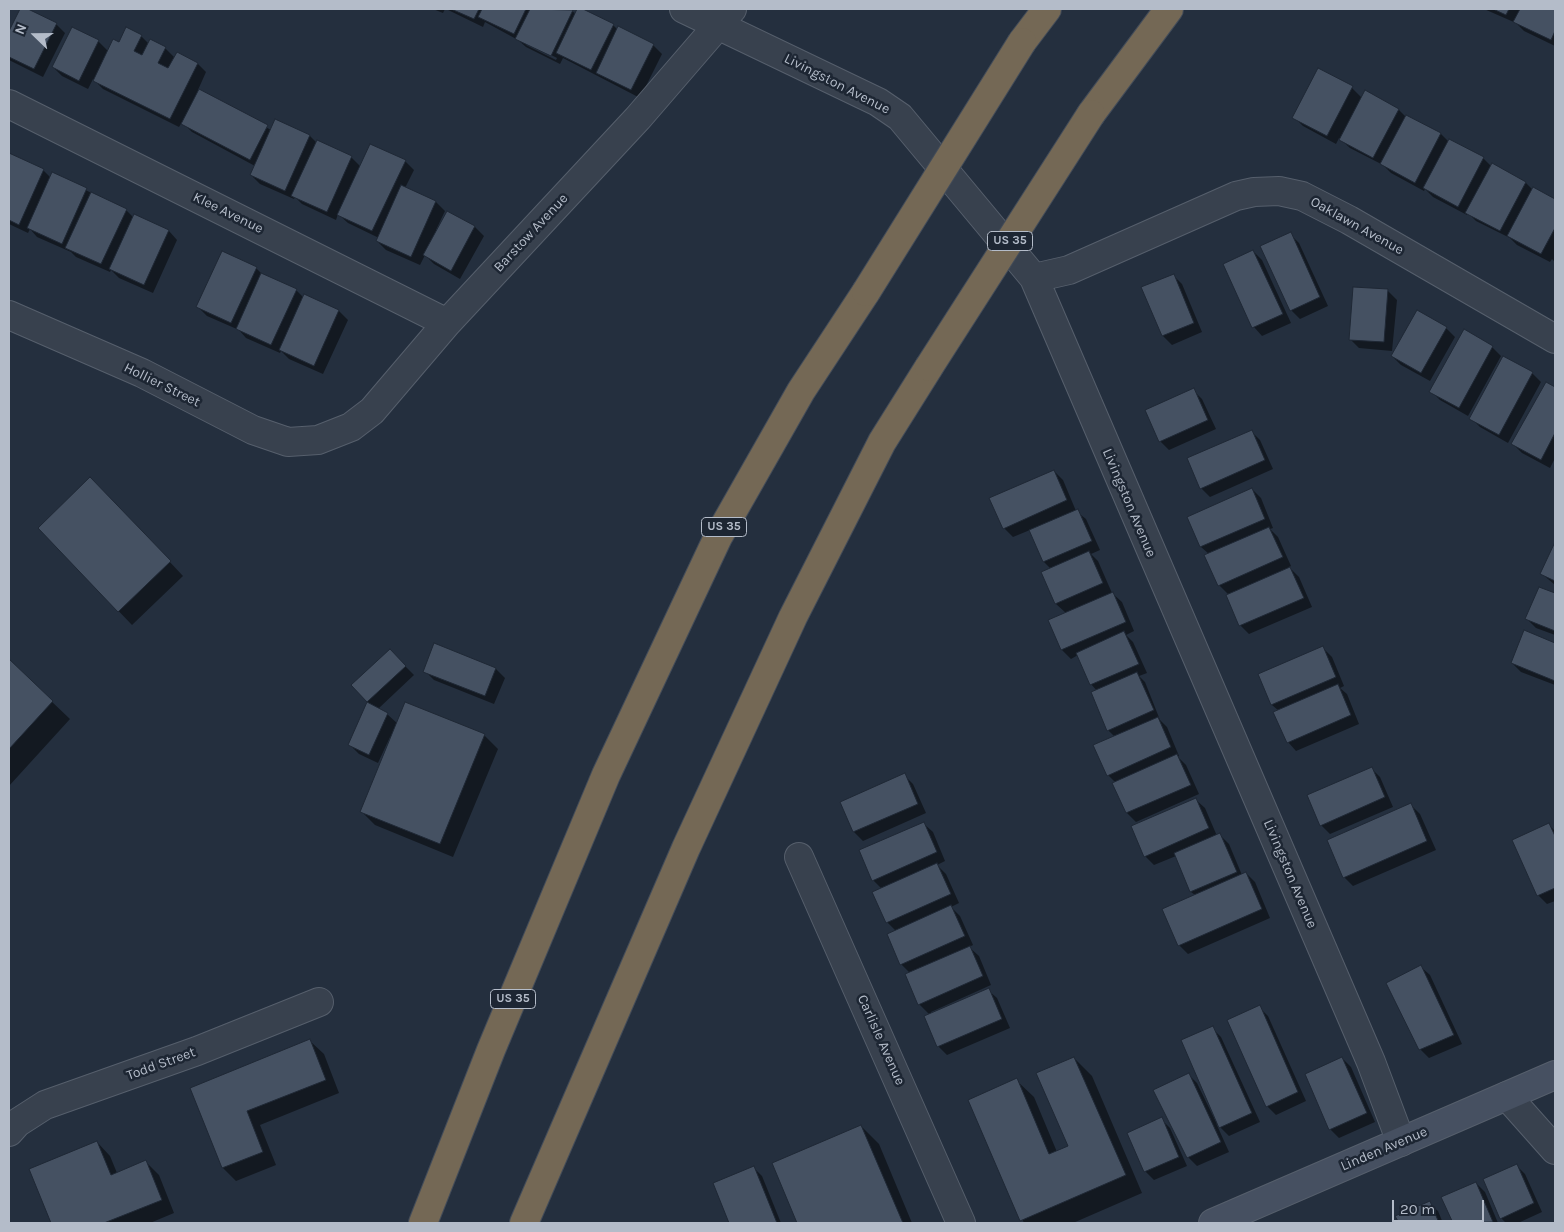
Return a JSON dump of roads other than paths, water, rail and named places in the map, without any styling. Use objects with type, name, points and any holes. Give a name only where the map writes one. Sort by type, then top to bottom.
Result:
[{"type":"highway","name":"US 35","points":[[422,1223],[491,1050],[606,775],[718,537],[801,391],[866,292],[1022,42],[1048,9]]},
{"type":"highway","name":"US 35","points":[[524,1223],[686,848],[793,617],[882,442],[1091,114],[1169,9]]},
{"type":"main road","name":"Linden Avenue","points":[[1213,1223],[1555,1075]]},
{"type":"street","name":"Livingston Avenue","points":[[684,9],[725,17],[900,116],[1034,278],[1371,1062],[1401,1142]]},
{"type":"street","name":"Barstow Avenue","points":[[318,440],[351,427],[372,412],[447,322],[638,118],[725,17]]},
{"type":"street","name":"Klee Avenue","points":[[9,104],[447,322]]},
{"type":"street","name":"Oaklawn Avenue","points":[[1034,278],[1069,270],[1236,196],[1254,192],[1279,191],[1302,196],[1349,220],[1555,339]]},
{"type":"street","name":"Hollier Street","points":[[9,315],[142,373],[253,430],[288,442],[318,440]]},
{"type":"street","name":"Carlisle Avenue","points":[[799,857],[960,1223]]},
{"type":"street","name":"Todd Street","points":[[9,1132],[17,1123],[45,1105],[197,1051],[319,1002]]},
{"type":"street","points":[[1507,1096],[1555,1150]]}]
